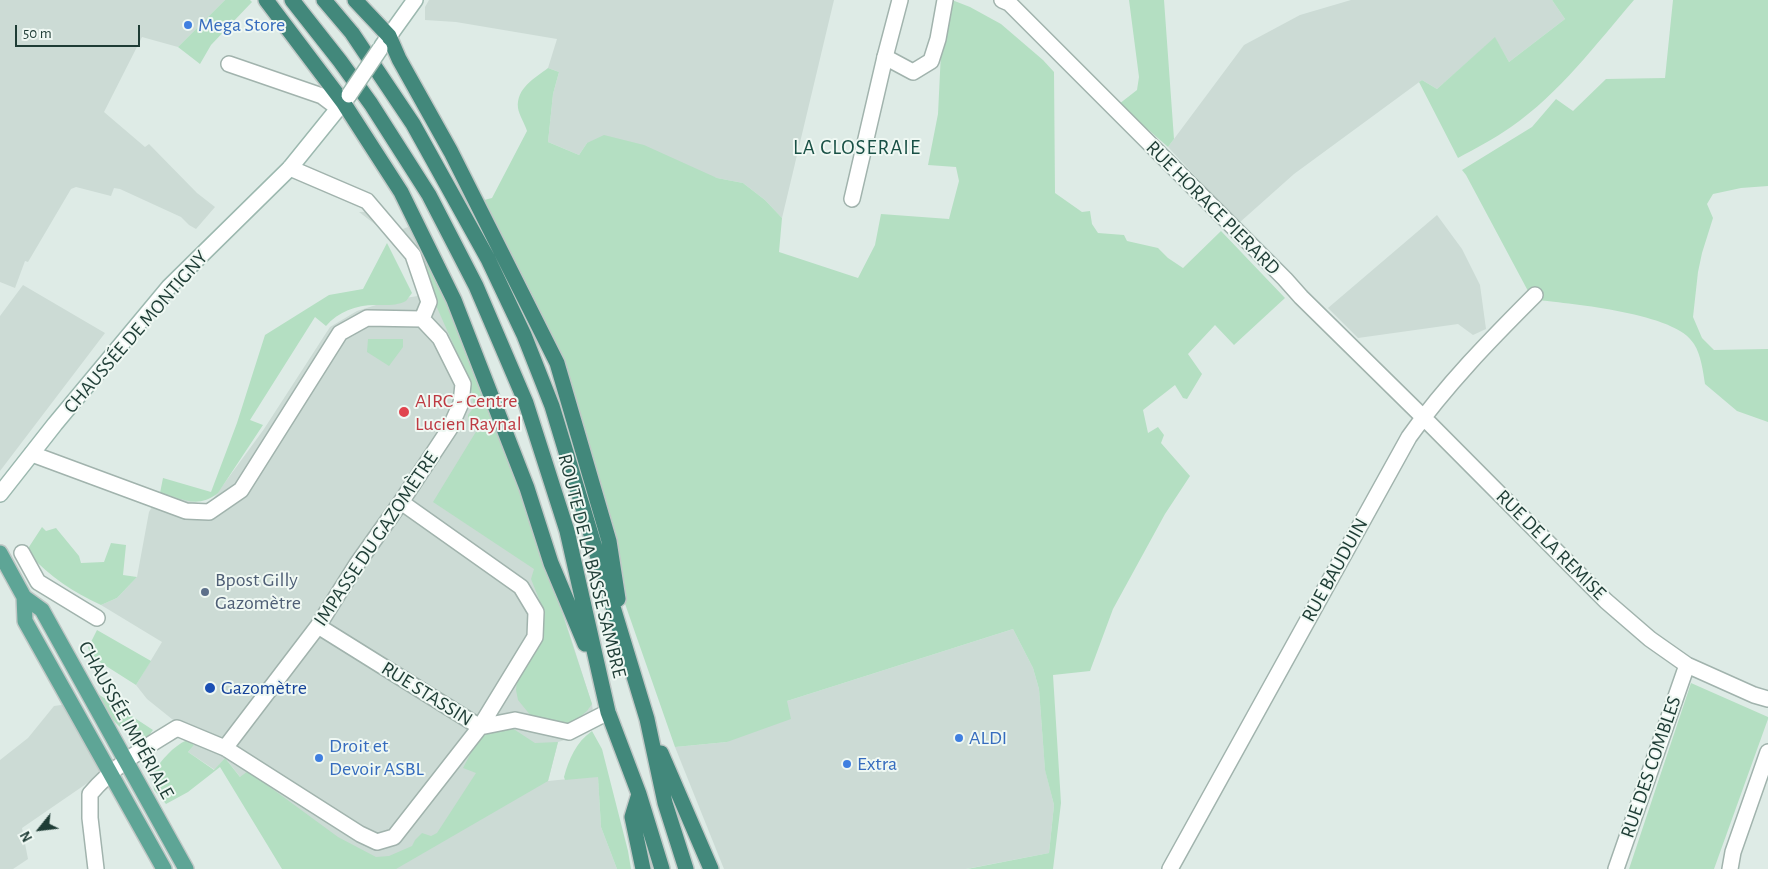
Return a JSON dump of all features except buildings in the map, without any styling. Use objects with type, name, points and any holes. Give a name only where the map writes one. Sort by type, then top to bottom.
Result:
[{"type":"highway","points":[[266,0],[343,101],[401,192],[454,300],[527,488],[551,563],[601,681]]},
{"type":"highway","name":"ROUTE DE LA BASSE SAMBRE","points":[[292,0],[371,104],[429,196],[476,286],[526,403],[566,531],[608,712],[639,794],[662,869]]},
{"type":"highway","name":"ROUTE DE LA BASSE SAMBRE","points":[[324,0],[352,33],[413,124],[488,259],[524,335],[552,406],[647,719],[665,802],[686,869]]},
{"type":"highway","points":[[355,0],[384,43],[399,59],[451,152],[556,363],[609,541],[626,654]]},
{"type":"highway","points":[[647,719],[711,869]]},
{"type":"highway","points":[[639,794],[632,817],[643,869]]},
{"type":"main road","name":"CHAUSSÉE IMPÉRIALE","points":[[0,553],[24,597],[26,621],[164,869]]},
{"type":"main road","name":"CHAUSSÉE IMPÉRIALE","points":[[24,597],[42,610],[186,869]]},
{"type":"street","name":"CHAUSSÉE DE MONTIGNY","points":[[0,494],[169,287],[290,168],[343,101],[415,0]]},
{"type":"street","points":[[852,199],[900,0]]},
{"type":"street","points":[[885,57],[913,72],[931,61],[938,39],[945,0]]},
{"type":"street","name":"RUE HORACE PIERARD","points":[[1002,0],[1010,3],[1301,297],[1423,417]]},
{"type":"street","points":[[229,64],[322,96],[343,101]]},
{"type":"street","points":[[32,454],[186,511],[209,512],[241,490],[340,333],[367,318],[422,319],[429,302],[413,254],[367,201],[290,168]]},
{"type":"street","name":"RUE BAUDUIN","points":[[1170,869],[1409,436],[1483,346],[1534,295]]},
{"type":"street","name":"IMPASSE DU GAZOMÈTRE","points":[[226,748],[318,626],[357,564],[450,428],[462,402],[463,384],[440,338],[422,319]]},
{"type":"street","name":"RUE DE LA REMISE","points":[[1423,417],[1606,601],[1650,639],[1687,664],[1754,695],[1768,699]]},
{"type":"street","name":"RUE STASSIN","points":[[318,626],[480,727],[535,637],[536,612],[521,587],[401,502]]},
{"type":"street","points":[[22,553],[38,582],[97,618]]},
{"type":"street","name":"RUE DES COMBLES","points":[[1616,869],[1687,664]]},
{"type":"street","points":[[96,869],[90,818],[90,794],[110,772],[177,728],[226,748],[360,834],[377,842],[394,838],[480,727],[515,720],[568,732],[608,712]]},
{"type":"street","points":[[1730,869],[1733,852],[1768,752]]},
{"type":"shaded area","points":[[0,0],[225,0],[178,47],[142,37],[104,112],[145,147],[149,144],[197,193],[215,207],[196,229],[181,217],[120,189],[114,188],[111,196],[76,187],[71,189],[28,262],[25,261],[15,288],[0,282]]},
{"type":"shaded area","points":[[429,0],[834,0],[782,218],[765,200],[743,183],[717,178],[587,143],[579,155],[548,142],[553,94],[559,72],[548,68],[557,39],[456,22],[425,20],[425,7]]},
{"type":"shaded area","points":[[1351,0],[1552,0],[1565,19],[1509,62],[1495,38],[1437,89],[1422,80],[1294,174],[1239,223],[1168,147],[1244,45],[1300,15]]},
{"type":"shaded area","points":[[386,211],[400,230],[408,227],[434,274],[560,604],[592,704],[595,726],[578,736],[558,742],[548,781],[598,776],[601,827],[617,869],[344,869],[241,778],[225,758],[215,770],[188,752],[198,740],[147,699],[136,685],[162,642],[101,605],[117,598],[137,577],[149,512],[160,493],[198,503],[210,503],[264,429],[330,327],[357,311],[392,300],[418,296],[413,266],[393,238],[359,212]]},
{"type":"shaded area","points":[[1437,215],[1462,249],[1480,285],[1486,329],[1473,335],[1458,324],[1358,338],[1328,308]]},
{"type":"shaded area","points":[[23,285],[105,333],[0,471],[0,316]]},
{"type":"shaded area","points":[[1013,629],[1033,668],[1039,689],[1045,769],[1054,805],[1049,853],[966,869],[724,869],[675,747],[727,742],[787,701]]},
{"type":"shaded area","points":[[68,704],[105,771],[22,828],[28,859],[13,869],[0,869],[0,760],[28,738],[54,706]]},
{"type":"green space","points":[[225,0],[250,0],[252,2],[211,45],[200,64],[178,47]]},
{"type":"green space","points":[[952,0],[970,7],[1001,24],[1043,60],[1054,72],[1055,193],[1082,212],[1090,211],[1092,224],[1098,233],[1124,235],[1127,241],[1158,248],[1168,258],[1183,268],[1221,231],[1285,298],[1234,345],[1215,325],[1188,354],[1202,374],[1187,399],[1183,398],[1175,385],[1143,410],[1148,433],[1158,427],[1164,435],[1161,443],[1190,476],[1165,514],[1113,609],[1090,671],[1053,675],[1061,803],[1053,869],[967,869],[1049,853],[1054,805],[1045,770],[1039,689],[1033,668],[1013,629],[787,701],[791,719],[727,742],[675,747],[623,598],[585,442],[480,201],[492,198],[527,131],[518,108],[518,101],[523,89],[548,68],[559,72],[553,94],[548,142],[579,155],[587,143],[604,135],[644,145],[717,178],[743,183],[765,200],[782,218],[779,252],[858,278],[875,245],[881,214],[949,219],[959,181],[956,167],[928,165],[938,114],[941,52]]},
{"type":"green space","points":[[1129,0],[1164,0],[1174,139],[1168,147],[1119,104],[1137,90],[1139,77]]},
{"type":"green space","points":[[1552,0],[1634,0],[1577,67],[1546,99],[1505,131],[1458,158],[1419,82],[1422,80],[1437,89],[1495,37],[1509,62],[1565,19]]},
{"type":"green space","points":[[1673,0],[1768,0],[1768,186],[1741,188],[1713,194],[1707,204],[1713,218],[1698,272],[1693,317],[1702,338],[1714,350],[1768,349],[1768,422],[1737,411],[1705,384],[1698,353],[1694,344],[1684,333],[1667,325],[1622,312],[1538,300],[1528,291],[1462,170],[1532,127],[1556,99],[1573,111],[1606,79],[1665,78]]},
{"type":"green space","points":[[387,243],[412,293],[406,301],[395,304],[368,305],[354,308],[342,313],[326,326],[315,317],[250,420],[263,425],[218,493],[204,501],[197,502],[160,493],[163,478],[211,492],[237,423],[265,335],[329,295],[363,289]]},
{"type":"green space","points":[[428,263],[475,353],[592,704],[575,721],[566,724],[531,716],[518,700],[517,681],[524,663],[535,654],[541,643],[543,609],[531,579],[534,569],[433,502],[477,430],[468,421],[468,415],[474,407],[470,382],[427,285],[424,270]]},
{"type":"green space","points":[[368,339],[403,339],[403,347],[389,366],[367,352]]},
{"type":"green space","points":[[42,527],[46,531],[56,528],[79,556],[81,563],[104,562],[111,543],[126,545],[123,575],[137,577],[117,598],[101,605],[91,600],[54,577],[29,554],[27,550]]},
{"type":"green space","points":[[97,630],[151,661],[136,685],[95,659],[88,648]]},
{"type":"green space","points":[[1691,683],[1768,717],[1768,719],[1714,869],[1629,869]]},
{"type":"green space","points":[[98,694],[153,730],[147,738],[131,734],[116,724],[105,709]]},
{"type":"green space","points":[[502,727],[512,728],[535,743],[558,742],[548,781],[396,869],[282,869],[220,767],[188,792],[166,804],[154,790],[152,773],[172,750],[187,740],[194,745],[188,752],[214,770],[225,758],[240,777],[248,771],[338,837],[376,857],[389,856],[412,846],[422,833],[431,836],[437,833],[476,773],[463,768],[477,741],[479,738]]},
{"type":"green space","points":[[592,731],[602,749],[631,869],[617,869],[601,827],[598,777],[565,780],[564,777],[574,751],[586,735]]},
{"type":"place","name":"Mega Store","points":[[188,25]]},
{"type":"place","name":"AIRC - Centre Lucien Raynal","points":[[404,412]]},
{"type":"place","name":"Bpost Gilly Gazomètre","points":[[205,592]]},
{"type":"place","name":"Gazomètre","points":[[210,688]]},
{"type":"place","name":"ALDI","points":[[959,738]]},
{"type":"place","name":"Droit et Devoir ASBL","points":[[319,758]]},
{"type":"place","name":"Extra","points":[[847,764]]},
{"type":"district","name":"LA CLOSERAIE","points":[[857,148]]}]
